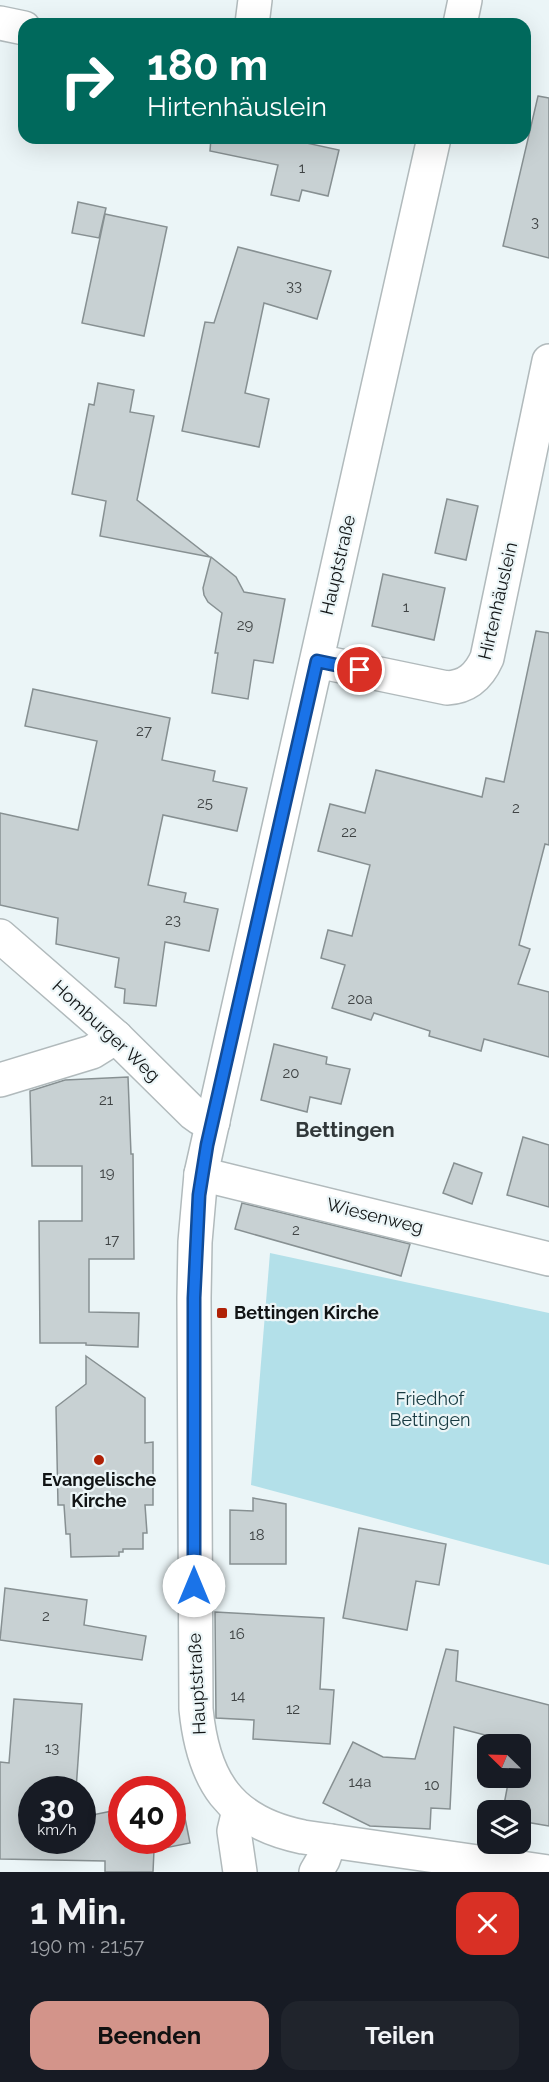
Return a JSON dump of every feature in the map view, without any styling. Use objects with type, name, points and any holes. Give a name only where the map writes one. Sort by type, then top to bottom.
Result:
[{"type":"street","points":[[253,18],[255,0]]},
{"type":"street","points":[[461,18],[465,0]]},
{"type":"street","points":[[0,23],[18,27]]},
{"type":"street","name":"Hauptstraße","points":[[433,144],[201,1174],[196,1218],[194,1298],[196,1709],[199,1736],[207,1765],[222,1791],[239,1809],[274,1830],[330,1841],[548,1872]]},
{"type":"street","name":"Hirtenhäuslein","points":[[317,661],[447,688],[458,688],[482,669],[487,658],[549,361]]},
{"type":"street","name":"Homburger Weg","points":[[0,936],[116,1037],[193,1113],[213,1122]]},
{"type":"street","points":[[0,1080],[92,1052],[116,1037]]},
{"type":"street","name":"Wiesenweg","points":[[201,1174],[549,1259]]},
{"type":"street","points":[[239,1809],[234,1831],[240,1872]]},
{"type":"street","points":[[316,1872],[330,1841]]},
{"type":"green space","name":"Friedhof Bettingen","points":[[270,1253],[549,1313],[549,1565],[251,1485]]},
{"type":"building","points":[[538,96],[549,98],[549,258],[503,246],[527,144],[531,144],[531,126]]},
{"type":"building","points":[[211,144],[311,144],[339,150],[328,196],[302,190],[299,201],[271,195],[278,165],[210,151]]},
{"type":"building","points":[[78,202],[106,208],[99,238],[72,233]]},
{"type":"building","points":[[105,214],[167,227],[144,336],[82,323]]},
{"type":"building","points":[[238,247],[331,271],[317,319],[264,303],[245,393],[269,399],[259,447],[182,431],[205,322],[214,323]]},
{"type":"building","points":[[98,383],[134,390],[130,412],[154,416],[137,500],[210,557],[100,536],[106,501],[72,494],[89,404],[94,405]]},
{"type":"building","points":[[447,499],[478,506],[466,560],[435,553]]},
{"type":"building","points":[[211,557],[236,577],[244,592],[285,599],[273,663],[254,660],[248,699],[212,693],[218,653],[215,653],[222,613],[208,602],[204,595],[203,588]]},
{"type":"building","points":[[383,574],[445,588],[434,640],[372,626]]},
{"type":"building","points":[[536,631],[549,633],[549,845],[545,844],[519,945],[530,949],[518,984],[549,992],[549,1057],[484,1039],[481,1051],[429,1036],[430,1031],[374,1013],[371,1020],[332,1008],[345,965],[321,958],[328,930],[352,936],[370,865],[318,851],[330,804],[365,813],[376,770],[482,797],[486,778],[504,782]]},
{"type":"building","points":[[33,689],[170,718],[162,760],[215,771],[213,781],[247,788],[237,831],[163,815],[148,885],[186,893],[184,902],[218,909],[209,951],[165,942],[156,1006],[124,1003],[125,989],[115,987],[119,958],[56,944],[58,918],[0,905],[0,813],[78,830],[97,741],[25,726]]},
{"type":"building","points":[[274,1044],[327,1057],[326,1064],[350,1069],[341,1104],[310,1097],[307,1112],[261,1100]]},
{"type":"building","points":[[128,1077],[131,1154],[133,1154],[134,1259],[89,1259],[89,1312],[139,1313],[138,1347],[86,1345],[86,1343],[40,1343],[39,1221],[82,1221],[82,1166],[32,1166],[30,1091],[65,1080]]},
{"type":"building","points":[[523,1137],[549,1145],[549,1207],[507,1195]]},
{"type":"building","points":[[454,1163],[482,1173],[472,1204],[443,1193]]},
{"type":"building","points":[[242,1203],[410,1244],[401,1276],[235,1229]]},
{"type":"building","name":"Evangelische Kirche","points":[[86,1356],[145,1398],[145,1443],[153,1442],[153,1505],[145,1505],[147,1533],[143,1533],[143,1549],[123,1549],[123,1552],[119,1552],[119,1556],[71,1557],[70,1534],[66,1534],[64,1505],[58,1505],[56,1407],[86,1384]]},
{"type":"building","points":[[253,1498],[286,1504],[286,1564],[230,1564],[230,1510],[253,1511]]},
{"type":"building","points":[[359,1528],[446,1544],[439,1585],[416,1581],[407,1630],[343,1618]]},
{"type":"building","points":[[5,1588],[87,1600],[84,1625],[146,1636],[142,1660],[0,1640]]},
{"type":"building","points":[[215,1612],[324,1618],[320,1689],[334,1690],[330,1744],[253,1739],[254,1720],[216,1718]]},
{"type":"building","points":[[446,1649],[458,1651],[456,1681],[549,1705],[549,1826],[531,1823],[531,1800],[505,1800],[507,1788],[531,1788],[531,1734],[481,1734],[454,1727],[450,1809],[431,1808],[430,1829],[370,1826],[323,1803],[353,1742],[383,1757],[415,1759]]},
{"type":"building","points":[[14,1699],[82,1704],[77,1776],[18,1776],[18,1854],[96,1854],[96,1814],[108,1812],[108,1854],[154,1854],[153,1872],[105,1872],[105,1861],[0,1859],[0,1762],[9,1763]]},
{"type":"building","points":[[186,1823],[190,1843],[186,1844]]},
{"type":"place","name":"Bettingen Kirche","points":[[222,1313]]},
{"type":"place","name":"Evangelische Kirche","points":[[99,1460]]},
{"type":"district","name":"Bettingen","points":[[345,1130]]},
{"type":"route","points":[[194,1586],[194,1268],[201,1174],[317,661],[360,670]]}]
